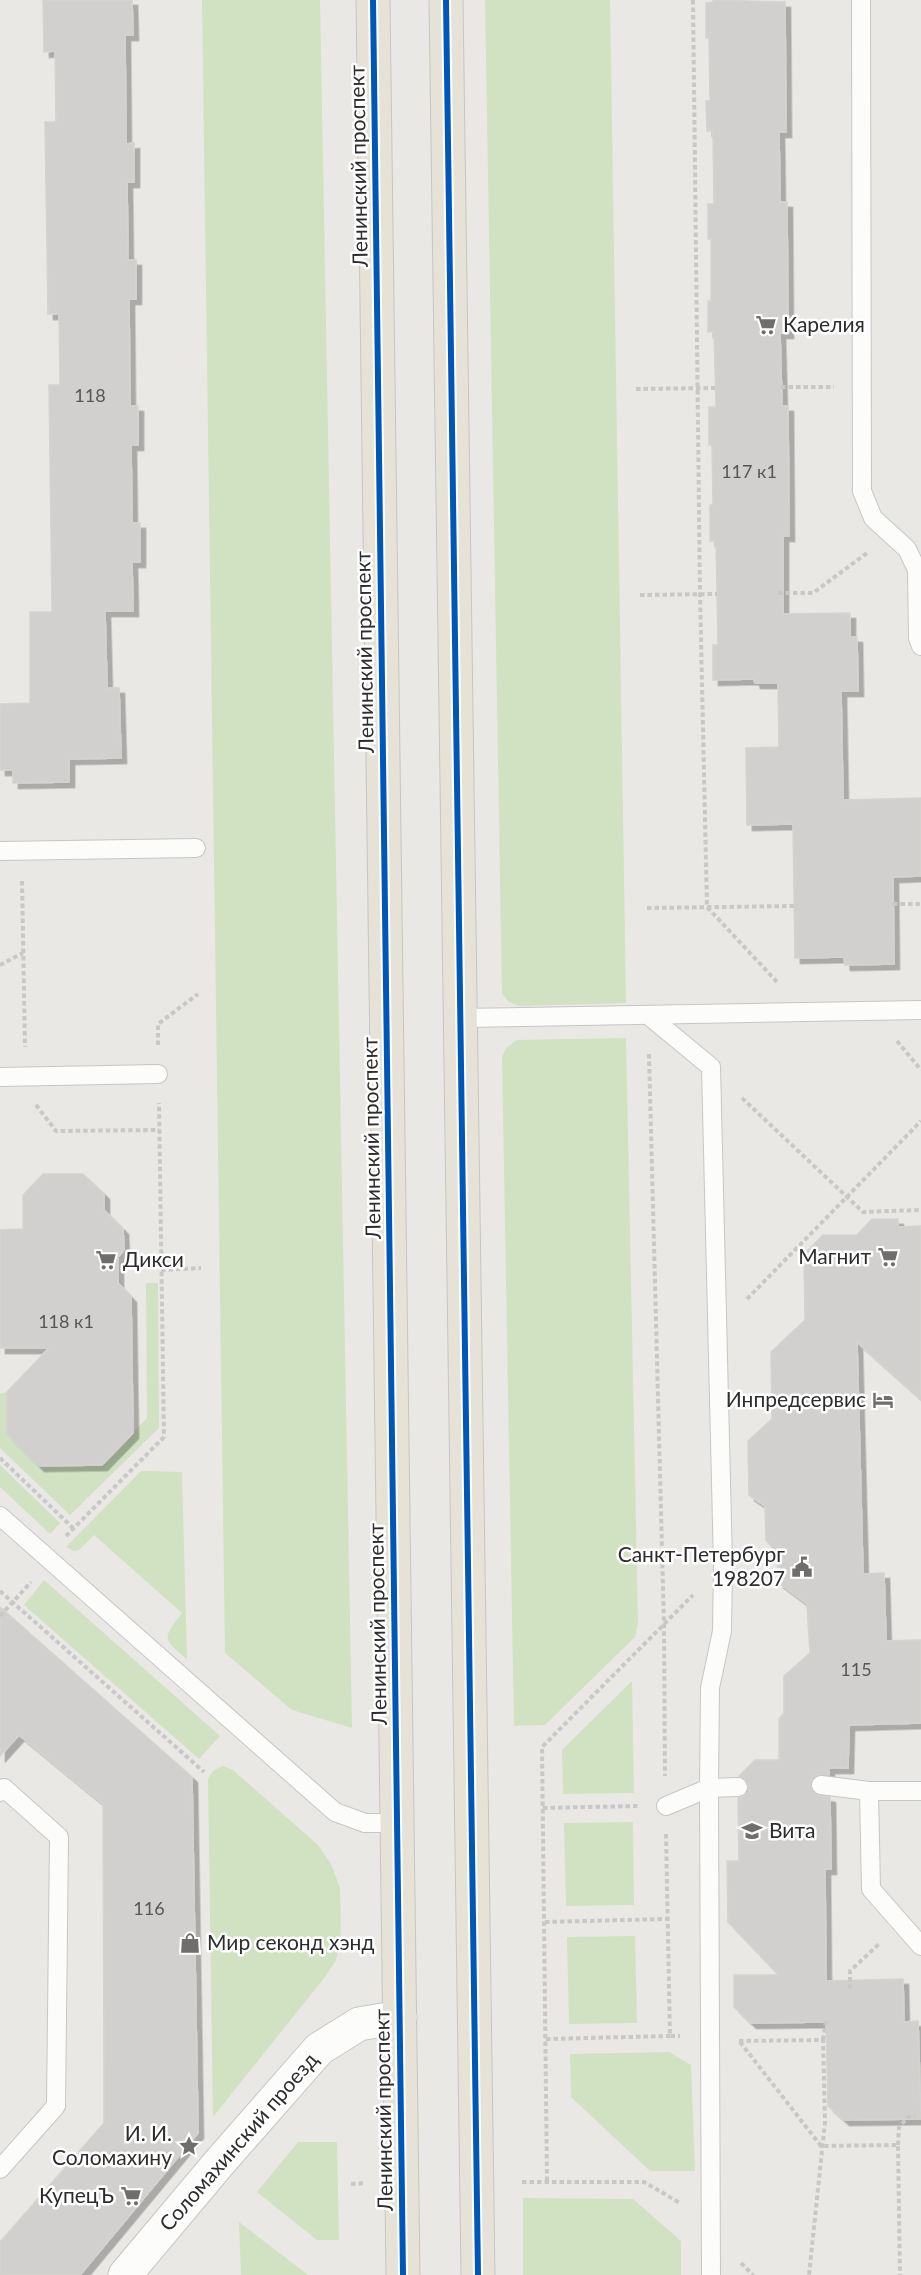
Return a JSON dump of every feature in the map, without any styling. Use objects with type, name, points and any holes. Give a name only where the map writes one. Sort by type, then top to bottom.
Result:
[{"type":"main road","name":"Ленинский проспект","points":[[373,0],[403,2275]]},
{"type":"main road","points":[[447,0],[478,2275]]},
{"type":"street","name":"Соломахинский проезд","points":[[125,2275],[319,2049],[360,2024],[400,2017]]},
{"type":"lane","points":[[861,0],[862,490],[873,518],[906,549],[917,570],[918,638],[921,646]]},
{"type":"lane","points":[[0,851],[196,848]]},
{"type":"lane","points":[[460,1018],[921,1010]]},
{"type":"lane","points":[[648,1015],[711,1067],[723,1564],[722,1631],[710,1688],[711,2275]]},
{"type":"lane","points":[[0,1077],[158,1074]]},
{"type":"lane","points":[[2,1523],[335,1812],[365,1823],[397,1823]]},
{"type":"lane","points":[[821,1785],[869,1791],[921,1791]]},
{"type":"lane","points":[[666,1806],[709,1788],[738,1787]]},
{"type":"lane","points":[[0,1792],[4,1788],[59,1837],[59,1849],[56,2106],[0,2169]]},
{"type":"lane","points":[[869,1791],[871,1889],[921,1946]]},
{"type":"path","points":[[693,0],[700,594],[707,907],[805,1012]]},
{"type":"path","points":[[781,387],[862,386]]},
{"type":"path","points":[[636,389],[716,388]]},
{"type":"path","points":[[778,593],[813,593],[892,535]]},
{"type":"path","points":[[640,595],[717,594]]},
{"type":"path","points":[[22,850],[25,1091],[56,1131],[160,1130]]},
{"type":"path","points":[[893,904],[921,904]]},
{"type":"path","points":[[647,908],[794,906]]},
{"type":"path","points":[[0,965],[24,953]]},
{"type":"path","points":[[0,1616],[38,1575],[60,1542],[164,1437],[158,1024],[198,994]]},
{"type":"path","points":[[648,1015],[664,1626],[666,1919],[670,2036]]},
{"type":"path","points":[[711,1067],[863,1212],[921,1210]]},
{"type":"path","points":[[717,1330],[921,1121]]},
{"type":"path","points":[[161,1270],[201,1268]]},
{"type":"path","points":[[0,1458],[74,1528]]},
{"type":"path","points":[[546,2181],[542,1747],[723,1564]]},
{"type":"path","points":[[0,1591],[204,1772]]},
{"type":"path","points":[[543,1808],[666,1806]]},
{"type":"path","points":[[545,1922],[666,1919]]},
{"type":"path","points":[[850,1989],[850,1971],[901,1923]]},
{"type":"path","points":[[809,2275],[825,2122],[824,2040],[826,2020]]},
{"type":"path","points":[[546,2039],[690,2036],[710,2041],[824,2040]]},
{"type":"path","points":[[739,2040],[821,2146]]},
{"type":"path","points":[[900,2275],[899,2127],[908,2117],[915,2117]]},
{"type":"path","points":[[821,2146],[898,2145]]},
{"type":"path","points":[[522,2182],[644,2182],[685,2205],[753,2275]]},
{"type":"path","points":[[351,2184],[370,2183]]},
{"type":"green space","points":[[202,0],[320,0],[352,1728],[292,1710],[225,1653]]},
{"type":"green space","points":[[485,0],[610,0],[626,1003],[519,1006],[509,1002],[502,994]]},
{"type":"green space","points":[[626,1038],[638,1622],[635,1637],[545,1725],[514,1726],[502,1057],[506,1048],[517,1040]]},
{"type":"green space","points":[[146,1283],[158,1283],[159,1428],[70,1515],[0,1448],[0,1394],[7,1392],[7,1435],[39,1466],[102,1465],[147,1418]]},
{"type":"green space","points":[[0,1465],[60,1523],[50,1534],[0,1487]]},
{"type":"green space","points":[[141,1471],[182,1472],[187,1659],[172,1646],[168,1637],[171,1628],[182,1613],[94,1535],[79,1550],[74,1551],[66,1547]]},
{"type":"green space","points":[[44,1580],[220,1736],[199,1759],[24,1605]]},
{"type":"green space","points":[[632,1681],[634,1793],[563,1794],[562,1750]]},
{"type":"green space","points":[[223,1766],[233,1770],[318,1845],[331,1864],[340,1888],[341,1940],[336,1960],[325,1977],[213,2117],[208,1779],[213,1771]]},
{"type":"green space","points":[[633,1822],[634,1905],[566,1906],[564,1823]]},
{"type":"green space","points":[[635,1936],[637,2023],[569,2024],[567,1937]]},
{"type":"green space","points":[[669,2052],[691,2065],[695,2171],[650,2171],[571,2097],[570,2054]]},
{"type":"green space","points":[[298,2142],[337,2142],[339,2240],[317,2240],[257,2192]]},
{"type":"green space","points":[[523,2198],[633,2199],[681,2241],[681,2275],[523,2275]]},
{"type":"green space","points":[[239,2222],[308,2275],[241,2275]]},
{"type":"building","points":[[43,0],[132,0],[133,35],[125,35],[126,144],[134,143],[134,182],[127,182],[128,260],[136,260],[136,299],[129,299],[130,406],[138,406],[138,445],[131,445],[132,523],[140,523],[140,562],[132,562],[133,611],[105,611],[107,688],[119,688],[121,758],[69,759],[69,782],[13,783],[13,770],[0,770],[0,704],[30,703],[30,612],[52,612],[49,385],[60,385],[59,314],[48,314],[45,122],[56,122],[55,51],[44,52]]},
{"type":"building","points":[[713,0],[785,2],[786,132],[779,132],[780,202],[787,202],[788,333],[780,333],[782,406],[788,406],[789,536],[783,536],[783,614],[850,613],[850,637],[857,637],[858,691],[841,691],[843,800],[921,798],[921,876],[893,877],[894,964],[845,965],[844,957],[795,958],[793,824],[747,825],[746,748],[779,747],[778,683],[755,683],[754,679],[713,680],[713,645],[718,645],[716,541],[710,541],[710,505],[713,505],[709,407],[716,407],[714,331],[708,332],[708,301],[711,301],[711,239],[708,239],[708,204],[714,204],[713,131],[707,131],[706,101],[710,101],[706,3],[713,2]]},
{"type":"building","points":[[43,1174],[83,1174],[104,1194],[104,1210],[123,1229],[124,1250],[118,1257],[118,1283],[131,1297],[133,1433],[102,1465],[39,1466],[7,1434],[7,1392],[49,1348],[0,1348],[0,1230],[23,1229],[23,1195]]},
{"type":"building","points":[[872,1219],[898,1219],[898,1227],[921,1226],[921,1399],[857,1342],[863,1574],[884,1573],[886,1641],[921,1640],[921,1723],[849,1725],[848,1768],[829,1768],[829,1775],[816,1775],[810,1784],[815,1794],[830,1797],[831,1869],[825,1869],[826,1981],[903,1979],[904,2022],[918,2021],[921,2119],[844,2120],[828,2106],[826,2022],[751,2023],[734,2007],[734,1975],[779,1975],[728,1922],[727,1861],[739,1861],[738,1798],[744,1796],[749,1787],[747,1781],[739,1776],[755,1760],[779,1760],[779,1719],[784,1713],[784,1676],[810,1653],[807,1604],[778,1582],[777,1553],[766,1540],[765,1506],[749,1495],[748,1441],[772,1419],[771,1352],[805,1320],[804,1254],[823,1235],[857,1235]]},
{"type":"building","points":[[0,1607],[192,1777],[198,2133],[80,2275],[0,2275],[0,2242],[104,2123],[104,2058],[103,1804],[19,1735],[0,1756]]},
{"type":"cycle path","points":[[373,0],[403,2275]]},
{"type":"cycle path","points":[[446,0],[478,2275]]},
{"type":"place","name":"Карелия","points":[[766,325]]},
{"type":"place","name":"Магнит","points":[[888,1257]]},
{"type":"place","name":"Дикси","points":[[106,1260]]},
{"type":"place","name":"Инпредсервис","points":[[883,1400]]},
{"type":"place","name":"Санкт-Петербург 198207","points":[[802,1567]]},
{"type":"place","name":"Вита","points":[[752,1831]]},
{"type":"place","name":"Мир секонд хэнд","points":[[190,1943]]},
{"type":"place","name":"И. И. Соломахину","points":[[189,2146]]},
{"type":"place","name":"КупецЪ","points":[[131,2196]]}]
